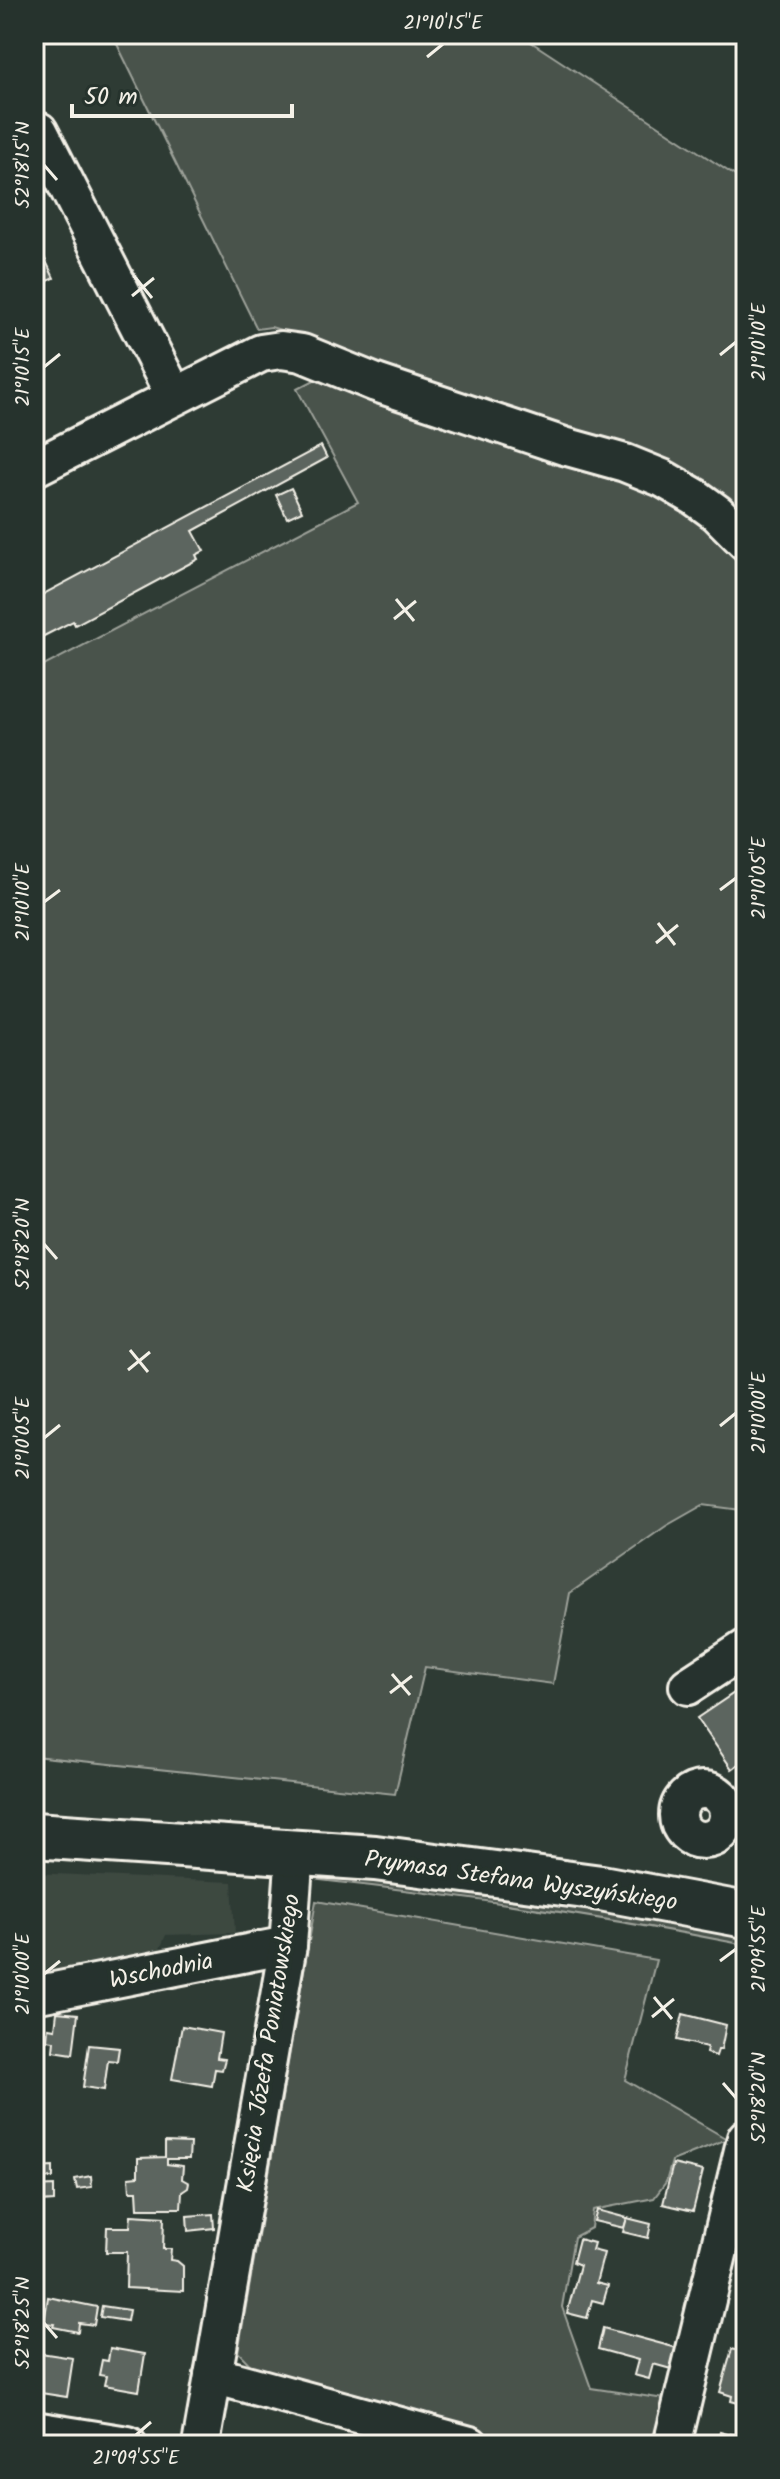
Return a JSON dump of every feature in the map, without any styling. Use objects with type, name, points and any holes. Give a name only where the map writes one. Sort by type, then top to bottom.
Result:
[{"type":"main road","points":[[34,1835],[295,1852]]},
{"type":"main road","name":"Prymasa Stefana Wyszyńskiego","points":[[295,1852],[375,1858],[500,1874],[629,1893],[746,1915]]},
{"type":"street","points":[[34,130],[39,131],[174,395]]},
{"type":"street","points":[[34,468],[261,353],[281,350],[302,353],[391,388],[564,446],[625,463],[662,478],[717,513],[746,542]]},
{"type":"street","points":[[688,1686],[746,1648]]},
{"type":"street","name":"Księcia Józefa Poniatowskiego","points":[[201,2445],[288,1945],[295,1852]]},
{"type":"street","name":"Wschodnia","points":[[34,1995],[288,1945]]},
{"type":"street","points":[[672,2445],[746,2138]]},
{"type":"street","points":[[213,2375],[470,2445]]},
{"type":"street","points":[[34,2430],[128,2445]]},
{"type":"shaded area","points":[[116,34],[531,34],[528,40],[746,183],[746,516],[693,474],[517,416],[294,334],[271,327],[257,329],[115,40]]},
{"type":"shaded area","points":[[322,376],[637,478],[690,502],[746,556],[746,1506],[741,1510],[703,1505],[666,1526],[570,1593],[553,1684],[425,1667],[395,1794],[34,1756],[34,671],[358,502],[297,389]]},
{"type":"shaded area","points":[[34,1873],[232,1882],[235,1933],[166,1935],[156,1958],[34,1977]]},
{"type":"shaded area","points":[[334,1874],[390,1877],[746,1933],[746,1945],[534,1908],[320,1880]]},
{"type":"shaded area","points":[[316,1901],[656,1960],[625,2080],[727,2139],[672,2161],[666,2182],[654,2198],[593,2210],[591,2228],[574,2237],[562,2307],[591,2388],[665,2399],[653,2445],[528,2445],[261,2376],[238,2352]]},
{"type":"building","points":[[43,255],[54,278],[38,286],[34,278],[34,260]]},
{"type":"building","points":[[321,446],[327,458],[193,531],[204,551],[196,555],[198,559],[75,625],[73,621],[34,641],[34,599]]},
{"type":"building","points":[[291,488],[302,511],[287,518],[276,495]]},
{"type":"building","points":[[746,1685],[746,1759],[732,1769],[697,1718]]},
{"type":"building","points":[[57,2012],[78,2014],[73,2054],[53,2051],[54,2041],[47,2040],[48,2028],[55,2029]]},
{"type":"building","points":[[683,2014],[726,2025],[721,2050],[716,2056],[706,2053],[707,2047],[677,2040]]},
{"type":"building","points":[[182,2026],[221,2033],[217,2058],[225,2059],[222,2070],[215,2069],[212,2086],[172,2079]]},
{"type":"building","points":[[89,2045],[119,2048],[117,2061],[108,2060],[104,2090],[83,2087]]},
{"type":"building","points":[[165,2142],[190,2143],[189,2159],[167,2159],[167,2164],[183,2166],[182,2179],[189,2183],[182,2192],[181,2208],[138,2208],[137,2191],[130,2191],[129,2177],[138,2176],[138,2158],[165,2157]]},
{"type":"building","points":[[673,2164],[703,2171],[693,2211],[663,2204]]},
{"type":"building","points":[[53,2167],[53,2178],[34,2179],[34,2168]]},
{"type":"building","points":[[91,2176],[92,2187],[77,2189],[75,2179]]},
{"type":"building","points":[[54,2186],[54,2201],[40,2202],[40,2213],[34,2213],[34,2187]]},
{"type":"building","points":[[597,2210],[627,2218],[624,2228],[594,2221]]},
{"type":"building","points":[[213,2214],[214,2228],[188,2231],[187,2216]]},
{"type":"building","points":[[131,2215],[164,2217],[163,2249],[171,2249],[170,2260],[183,2266],[183,2291],[126,2288],[127,2252],[106,2252],[107,2227],[130,2227]]},
{"type":"building","points":[[627,2218],[651,2224],[648,2238],[623,2232]]},
{"type":"building","points":[[579,2239],[594,2243],[592,2250],[604,2253],[596,2283],[608,2286],[603,2303],[592,2300],[587,2318],[567,2313],[580,2265],[573,2262]]},
{"type":"building","points":[[48,2297],[97,2307],[94,2325],[79,2323],[78,2332],[44,2323]]},
{"type":"building","points":[[102,2306],[129,2310],[127,2321],[100,2317]]},
{"type":"building","points":[[603,2328],[677,2348],[671,2369],[653,2364],[649,2379],[634,2375],[638,2360],[598,2349]]},
{"type":"building","points":[[110,2348],[145,2354],[139,2391],[104,2385],[106,2376],[99,2375],[102,2360],[108,2361]]},
{"type":"building","points":[[732,2349],[746,2353],[745,2405],[731,2401],[732,2396],[720,2392]]},
{"type":"building","points":[[34,2352],[73,2358],[67,2397],[34,2392]]},
{"type":"building","points":[[720,2431],[746,2438],[746,2445],[716,2445]]}]
